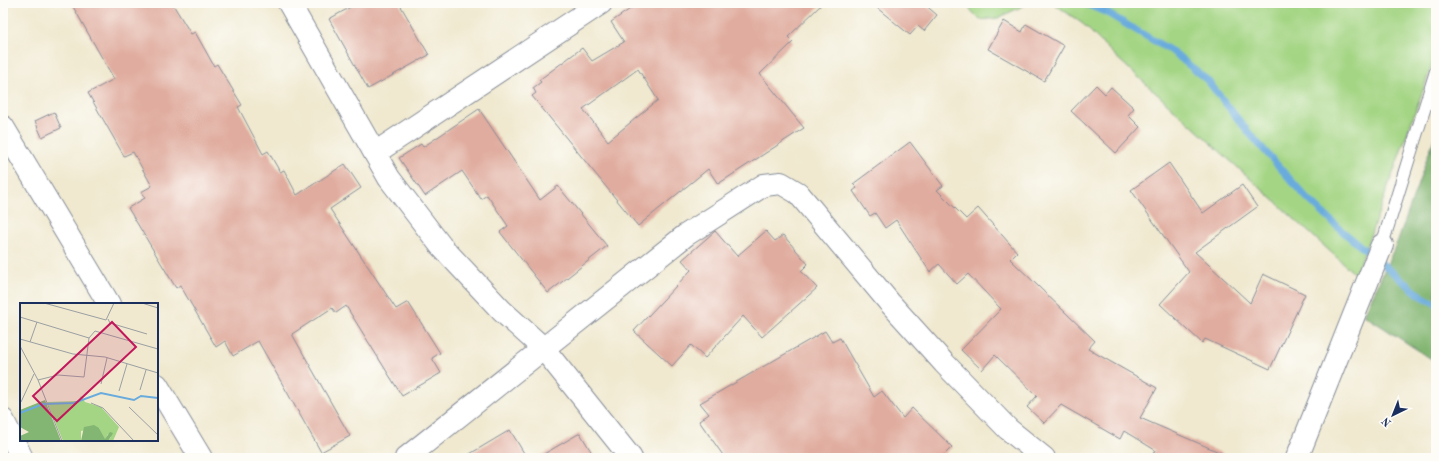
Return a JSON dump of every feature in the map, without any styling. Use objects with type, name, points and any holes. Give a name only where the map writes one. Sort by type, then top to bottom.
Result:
[{"type":"street","points":[[289,3],[389,178],[441,246],[502,311],[543,348],[631,458]]},
{"type":"street","points":[[375,153],[602,3]]},
{"type":"street","points":[[3,127],[108,303]]},
{"type":"street","points":[[406,458],[686,236],[764,184],[781,183],[798,193],[889,302],[944,363],[1008,429],[1044,458]]},
{"type":"street","points":[[1297,458],[1382,245]]},
{"type":"street","points":[[158,386],[201,458]]},
{"type":"street","points":[[3,420],[22,458]]},
{"type":"lane","points":[[1382,245],[1436,71]]},
{"type":"green space","points":[[964,3],[1029,3],[998,18],[980,20]]},
{"type":"green space","points":[[1053,3],[1436,3],[1436,54],[1356,275],[1114,55],[1083,24]]},
{"type":"green space","points":[[1436,133],[1436,362],[1364,315],[1399,238]]},
{"type":"building","points":[[71,3],[172,3],[191,34],[195,32],[214,66],[217,64],[242,105],[238,107],[263,154],[268,151],[280,172],[284,170],[297,195],[345,164],[361,188],[330,209],[396,309],[408,302],[440,353],[432,358],[441,373],[402,396],[346,306],[336,313],[332,308],[292,334],[350,436],[321,452],[258,341],[233,356],[225,341],[216,347],[180,285],[176,288],[128,208],[145,198],[141,192],[152,186],[133,152],[124,156],[88,93],[114,79]]},
{"type":"building","points":[[358,3],[399,3],[429,55],[368,89],[329,19]]},
{"type":"building","points":[[639,3],[823,3],[788,37],[793,42],[760,74],[804,128],[718,184],[708,169],[638,226],[532,96],[536,93],[533,88],[541,82],[539,80],[582,48],[592,61],[624,42],[611,22]],"holes":[[[638,69],[658,100],[608,141],[583,109]]]},
{"type":"building","points":[[871,3],[923,3],[937,15],[924,31],[918,26],[910,35]]},
{"type":"building","points":[[1004,21],[1022,32],[1026,24],[1064,46],[1044,81],[988,49]]},
{"type":"building","points":[[1096,85],[1105,94],[1111,87],[1134,108],[1128,115],[1140,127],[1116,153],[1071,111]]},
{"type":"building","points":[[479,109],[540,200],[558,186],[607,246],[548,293],[500,232],[508,226],[487,195],[481,199],[462,171],[425,196],[399,158],[421,144],[423,147]]},
{"type":"building","points":[[54,112],[61,128],[42,137],[35,121]]},
{"type":"building","points":[[910,142],[943,186],[937,190],[966,219],[978,208],[1017,252],[1010,259],[1095,341],[1088,349],[1157,388],[1140,418],[1233,458],[1151,458],[1155,450],[1124,431],[1120,439],[1061,405],[1044,423],[1027,407],[1037,396],[995,355],[982,370],[961,350],[1001,309],[968,274],[957,284],[939,264],[930,272],[896,220],[885,228],[875,213],[870,216],[853,191],[857,188],[853,184]]},
{"type":"building","points":[[1169,163],[1203,213],[1242,185],[1257,207],[1195,252],[1250,303],[1263,274],[1305,294],[1270,369],[1205,339],[1202,343],[1160,304],[1189,272],[1131,190]]},
{"type":"building","points":[[715,231],[737,256],[766,231],[775,241],[783,235],[808,264],[801,271],[817,288],[762,337],[743,316],[705,358],[691,345],[672,366],[634,331],[691,270],[682,260]]},
{"type":"building","points":[[825,331],[832,342],[840,338],[874,397],[882,391],[903,418],[912,408],[952,447],[941,458],[725,458],[699,421],[709,414],[700,403]]},
{"type":"building","points":[[510,430],[527,458],[463,458]]},
{"type":"building","points":[[580,433],[595,458],[537,458]]},
{"type":"waterway","points":[[1084,3],[1107,13],[1173,52],[1207,80],[1249,133],[1306,197],[1342,231],[1420,295],[1436,304]]}]
